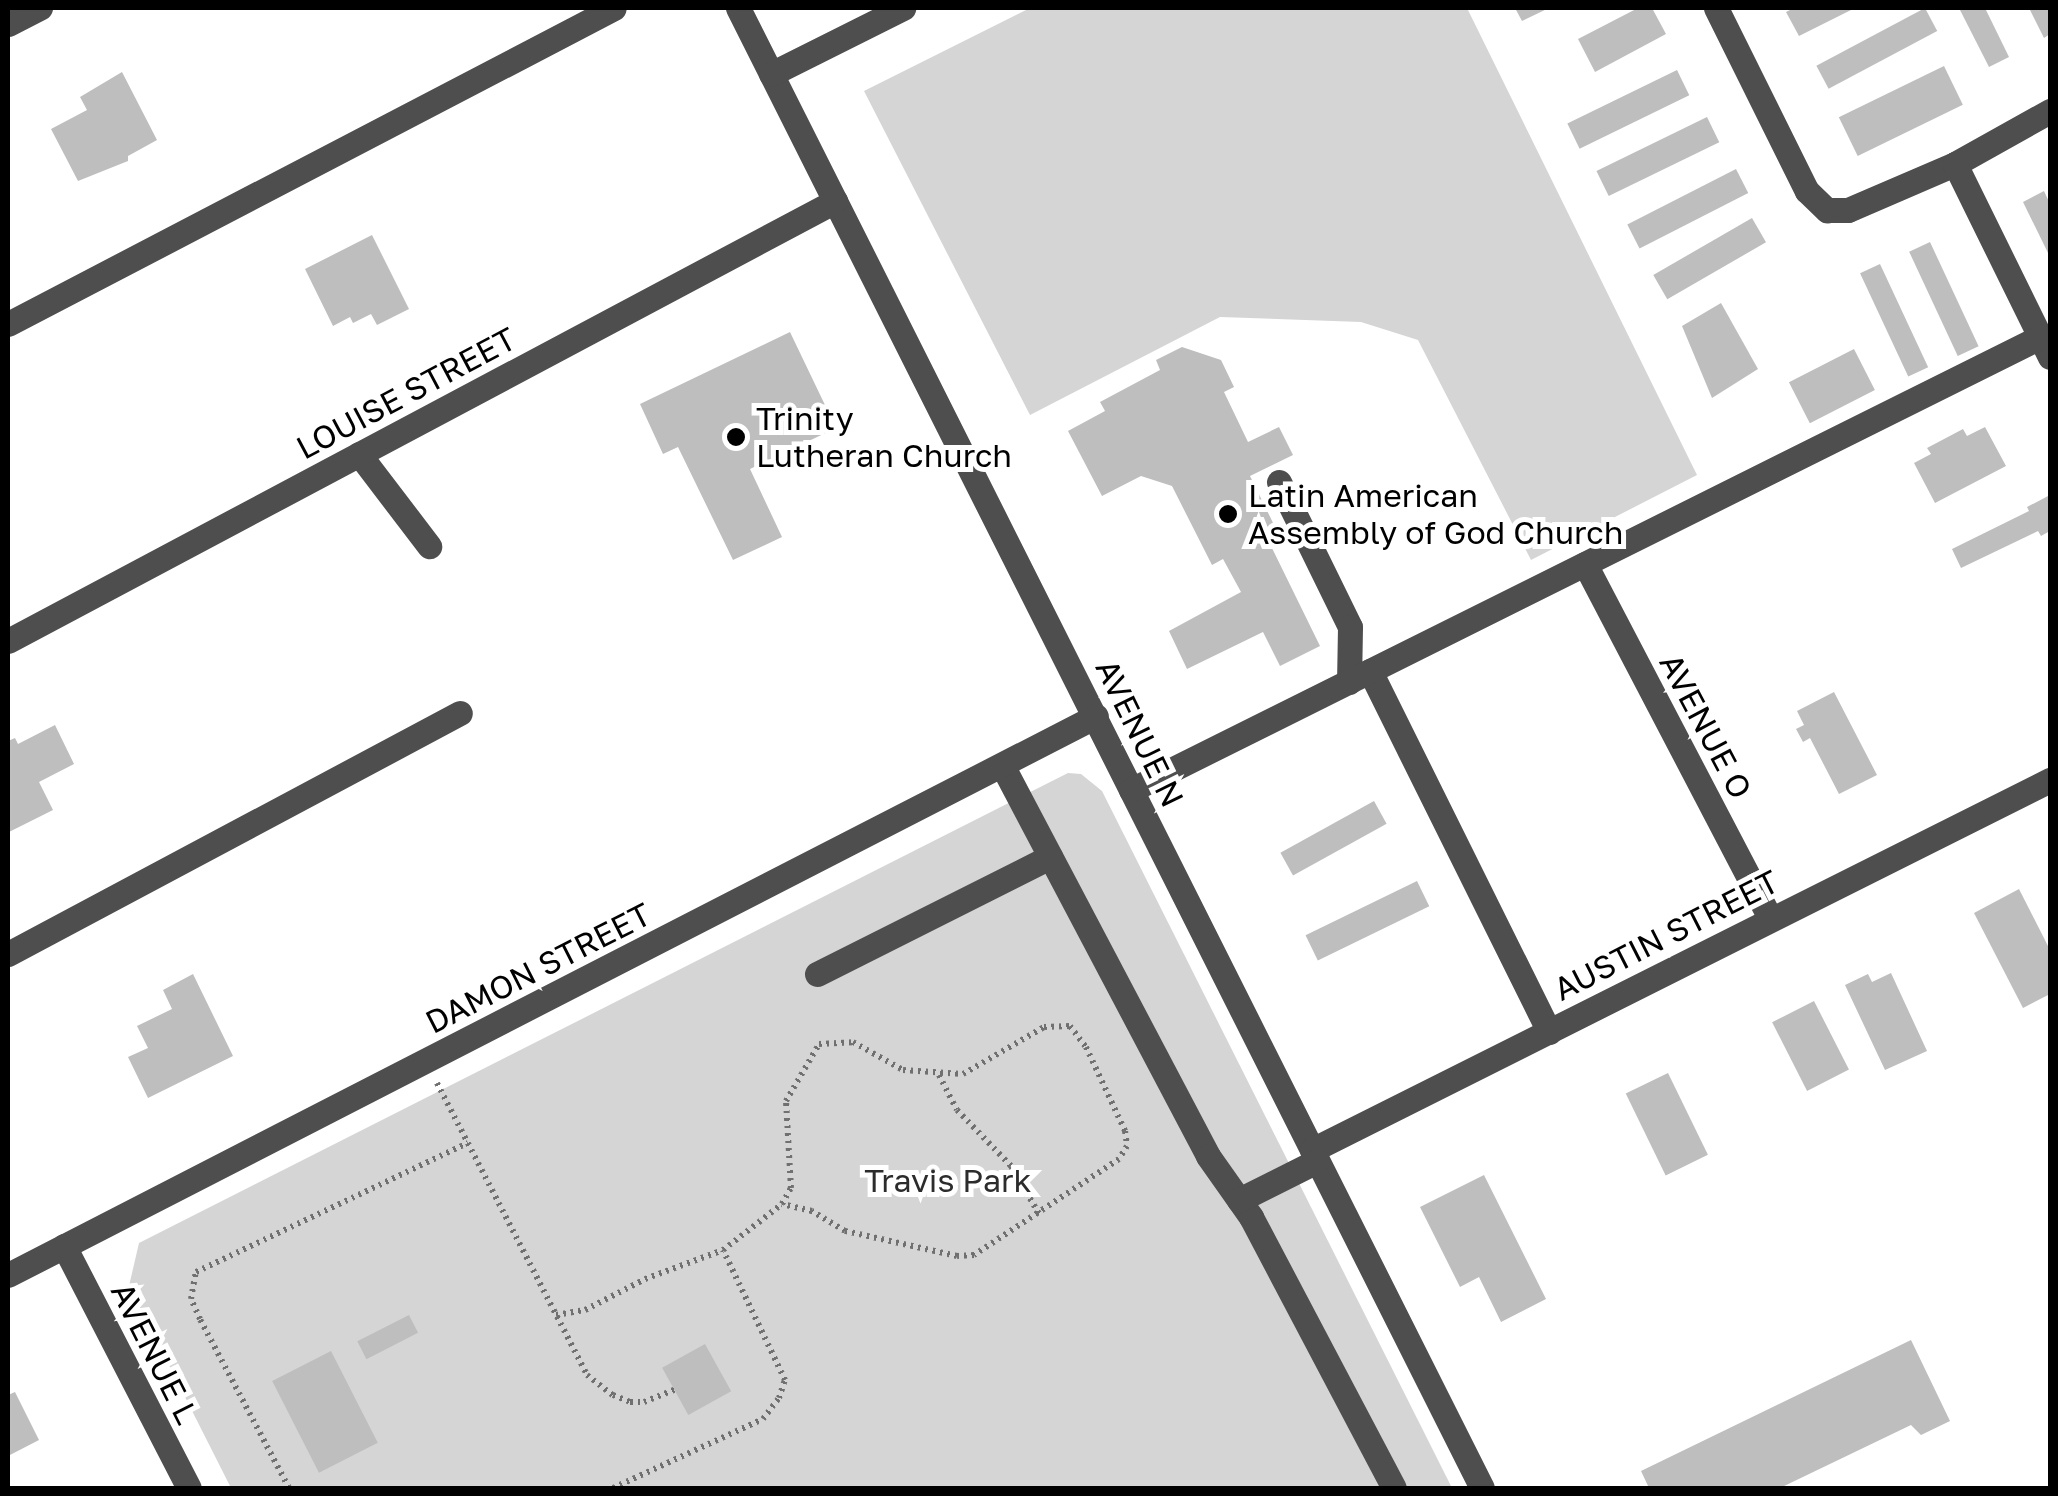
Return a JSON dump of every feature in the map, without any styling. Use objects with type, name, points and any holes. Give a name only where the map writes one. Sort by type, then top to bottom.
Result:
[{"type":"street","points":[[8,24],[40,8]]},
{"type":"street","points":[[8,324],[614,8]]},
{"type":"street","name":"AVENUE N","points":[[738,8],[1482,1488]]},
{"type":"street","points":[[771,74],[904,8]]},
{"type":"street","points":[[1716,8],[1807,191],[1827,210],[1848,210],[1955,164],[2050,111]]},
{"type":"street","points":[[1131,790],[1584,564],[2045,347],[1955,164]]},
{"type":"street","name":"LOUISE STREET","points":[[8,641],[835,202]]},
{"type":"street","points":[[359,454],[429,546]]},
{"type":"street","points":[[1278,482],[1350,628],[1359,676],[1549,1032]]},
{"type":"street","name":"AVENUE O","points":[[1584,564],[1770,918]]},
{"type":"street","points":[[8,954],[460,713]]},
{"type":"street","name":"DAMON STREET","points":[[8,1275],[1096,716]]},
{"type":"street","points":[[1002,766],[1208,1156],[1239,1200],[1394,1488]]},
{"type":"street","name":"AUSTIN STREET","points":[[1239,1200],[1549,1032],[2050,780]]},
{"type":"street","points":[[817,974],[1050,857]]},
{"type":"street","name":"AVENUE L","points":[[64,1246],[189,1488]]},
{"type":"path","points":[[556,1315],[585,1310],[645,1279],[723,1250],[782,1204],[792,1188],[786,1101],[819,1044],[853,1042],[904,1070],[939,1075],[980,1068],[1044,1027],[1059,1023],[1070,1026],[1086,1047],[1125,1131],[1127,1146],[1119,1159],[974,1256],[957,1256],[845,1231],[812,1211],[782,1204]]},
{"type":"path","points":[[426,1062],[587,1375],[613,1395],[644,1402],[676,1389]]},
{"type":"path","points":[[939,1075],[956,1110],[1011,1166],[1038,1214]]},
{"type":"path","points":[[289,1488],[191,1300],[196,1272],[468,1143]]},
{"type":"path","points":[[612,1488],[762,1419],[780,1398],[785,1380],[723,1250]]},
{"type":"green space","points":[[1030,8],[1467,8],[1697,475],[1531,560],[1418,340],[1361,322],[1220,317],[1030,415],[864,91]]},
{"type":"green space","name":"Travis Park","points":[[1068,773],[1081,774],[1102,791],[1452,1488],[231,1488],[129,1286],[139,1243]]},
{"type":"building","points":[[1515,8],[1549,8],[1522,21]]},
{"type":"building","points":[[1638,8],[1652,8],[1666,34],[1595,72],[1578,39]]},
{"type":"building","points":[[1794,8],[1855,8],[1799,36],[1786,12]]},
{"type":"building","points":[[1925,8],[1937,31],[1829,89],[1816,66]]},
{"type":"building","points":[[1959,8],[1985,8],[2009,57],[1989,67]]},
{"type":"building","points":[[2029,8],[2050,8],[2050,34],[2044,38]]},
{"type":"building","points":[[1944,66],[1963,105],[1858,156],[1839,117]]},
{"type":"building","points":[[1677,70],[1689,95],[1580,149],[1567,123]]},
{"type":"building","points":[[122,72],[157,140],[128,156],[128,161],[78,181],[51,129],[87,110],[80,97]]},
{"type":"building","points":[[1707,117],[1719,142],[1609,196],[1596,171]]},
{"type":"building","points":[[1736,169],[1748,193],[1640,248],[1627,224]]},
{"type":"building","points":[[2044,191],[2050,204],[2050,257],[2023,202]]},
{"type":"building","points":[[1752,218],[1766,242],[1667,299],[1653,275]]},
{"type":"building","points":[[372,235],[409,309],[377,325],[371,314],[353,323],[350,317],[333,326],[305,269]]},
{"type":"building","points":[[1930,242],[1979,346],[1958,356],[1909,252]]},
{"type":"building","points":[[1880,264],[1928,367],[1908,377],[1860,273]]},
{"type":"building","points":[[1721,303],[1758,369],[1712,398],[1682,326]]},
{"type":"building","name":"Trinity Lutheran Church","points":[[790,332],[836,428],[750,469],[782,537],[733,560],[678,447],[663,454],[640,404]]},
{"type":"building","name":"Latin American Assembly of God Church","points":[[1182,347],[1221,360],[1234,387],[1224,392],[1248,442],[1279,427],[1293,455],[1250,476],[1278,533],[1267,538],[1320,646],[1280,666],[1263,632],[1187,669],[1169,631],[1241,592],[1223,559],[1212,565],[1172,486],[1141,476],[1102,496],[1068,431],[1105,411],[1100,402],[1160,370],[1156,360]]},
{"type":"building","points":[[1854,349],[1875,390],[1810,423],[1789,382]]},
{"type":"building","points":[[1985,427],[2006,466],[1935,503],[1914,463],[1931,454],[1927,448],[1963,429],[1967,436]]},
{"type":"building","points":[[2050,495],[2050,531],[2041,536],[2038,531],[1961,568],[1952,549],[2029,511],[2027,507]]},
{"type":"building","points":[[1834,692],[1877,775],[1839,794],[1810,738],[1803,742],[1796,729],[1804,725],[1797,711]]},
{"type":"building","points":[[55,725],[74,764],[39,782],[53,810],[9,832],[8,741],[15,738],[18,744]]},
{"type":"building","points":[[1374,801],[1387,824],[1293,876],[1280,853]]},
{"type":"building","points":[[1417,881],[1429,906],[1318,961],[1306,935]]},
{"type":"building","points":[[2019,889],[2050,950],[2050,994],[2023,1008],[1974,913]]},
{"type":"building","points":[[1891,973],[1927,1051],[1885,1070],[1845,985],[1868,974],[1872,982]]},
{"type":"building","points":[[193,974],[233,1056],[148,1098],[128,1057],[148,1048],[137,1026],[172,1009],[163,990]]},
{"type":"building","points":[[1814,1001],[1849,1070],[1807,1091],[1772,1022]]},
{"type":"building","points":[[1668,1073],[1708,1155],[1666,1175],[1626,1094]]},
{"type":"building","points":[[1484,1175],[1546,1299],[1501,1322],[1479,1277],[1460,1287],[1420,1207]]},
{"type":"building","points":[[409,1315],[418,1333],[366,1359],[357,1341]]},
{"type":"building","points":[[1911,1340],[1950,1421],[1921,1435],[1911,1425],[1780,1488],[1649,1488],[1641,1471]]},
{"type":"building","points":[[705,1344],[731,1391],[688,1415],[662,1368]]},
{"type":"building","points":[[331,1351],[378,1443],[319,1473],[272,1381]]},
{"type":"building","points":[[15,1392],[39,1440],[8,1456],[8,1395]]},
{"type":"place","name":"Trinity Lutheran Church","points":[[736,437]]},
{"type":"place","name":"Latin American Assembly of God Church","points":[[1228,514]]}]
